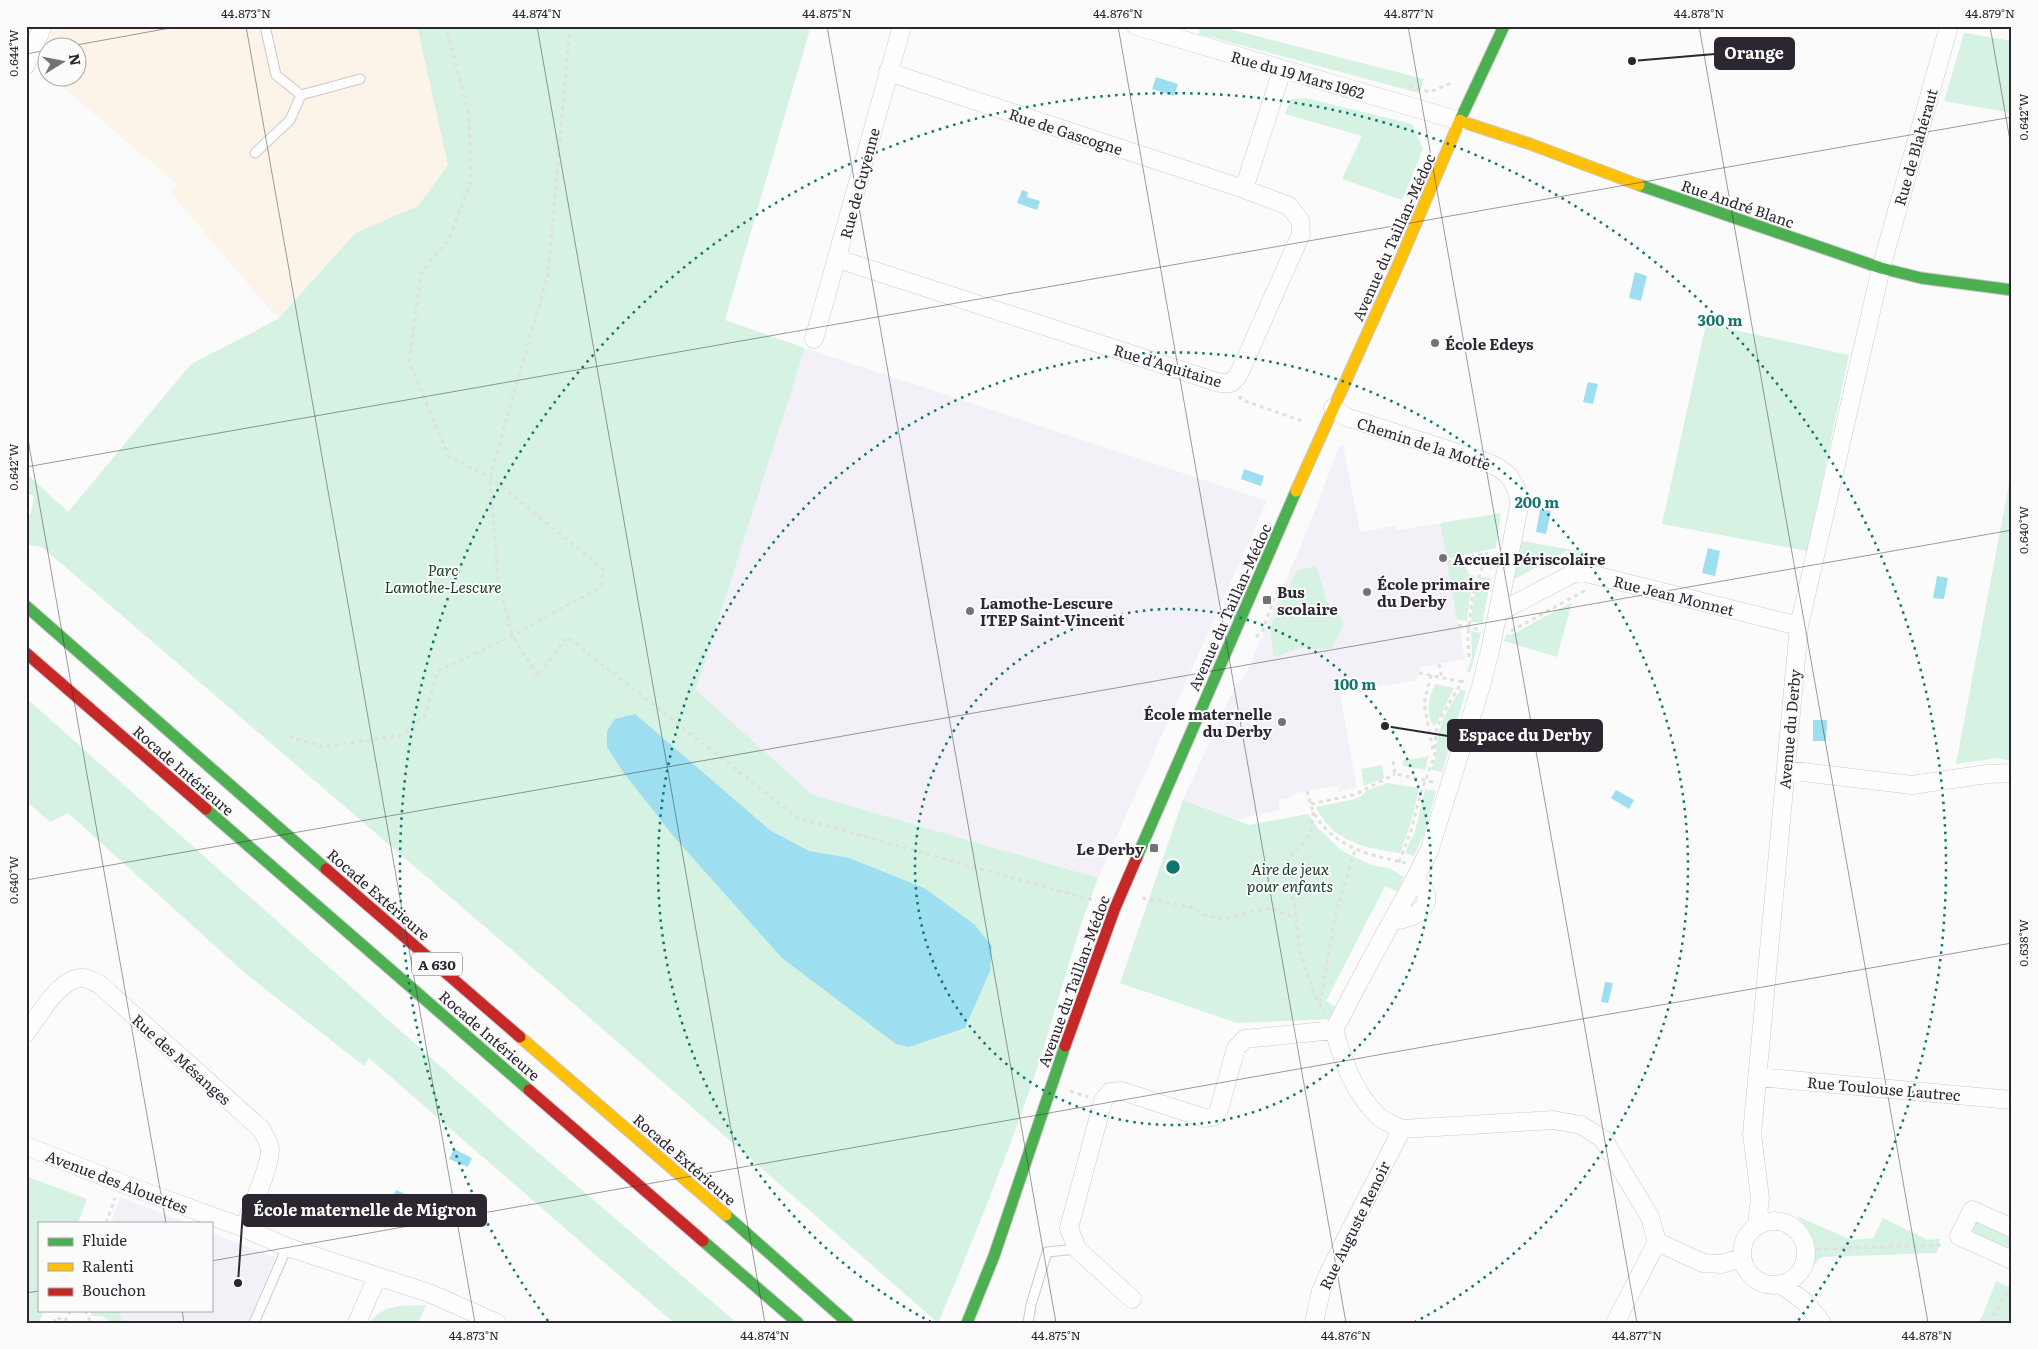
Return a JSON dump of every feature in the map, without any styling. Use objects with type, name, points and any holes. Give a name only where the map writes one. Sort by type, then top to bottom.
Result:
[{"type":"main road","name":"Avenue du Taillan-Médoc","points":[[967,1323],[994,1256],[1051,1085],[1108,924],[1318,440],[1504,26]]},
{"type":"main road","name":"Rue André Blanc","points":[[1460,121],[1881,268],[1921,278],[2012,290]]},
{"type":"main road","name":"Rocade Extérieure","points":[[26,606],[120,686],[232,788],[570,1078],[848,1323]]},
{"type":"main road","name":"Rocade Intérieure","points":[[26,653],[798,1323]]},
{"type":"street","points":[[26,65],[43,26]]},
{"type":"street","name":"Rue de Guyenne","points":[[814,339],[902,26]]},
{"type":"street","name":"Rue du 19 Mars 1962","points":[[1136,26],[1460,121]]},
{"type":"street","name":"Rue de Blahéraut","points":[[1881,268],[1949,26]]},
{"type":"street","points":[[1244,189],[1282,70]]},
{"type":"street","name":"Rue de Gascogne","points":[[888,72],[1244,189]]},
{"type":"street","name":"Rue d'Aquitaine","points":[[838,259],[1220,383],[1231,383],[1238,376],[1301,234],[1300,220],[1289,206],[1244,189]]},
{"type":"street","name":"Avenue du Derby","points":[[1757,1225],[1760,1198],[1752,1134],[1799,626],[1881,268]]},
{"type":"street","name":"Chemin de la Motte","points":[[1333,408],[1346,417],[1486,462],[1509,476],[1516,488],[1519,500],[1492,642],[1480,686],[1429,850],[1412,885],[1417,884],[1425,890],[1426,904],[1421,911],[1413,916],[1391,922],[1334,1030]]},
{"type":"street","name":"Rue Jean Monnet","points":[[1498,612],[1572,574],[1582,572],[1799,626]]},
{"type":"street","points":[[1786,770],[1912,785],[1987,774],[2012,773]]},
{"type":"street","name":"Rue des Mésanges","points":[[26,1033],[63,984],[74,979],[86,978],[99,984],[202,1076],[260,1129],[268,1140],[270,1152],[268,1163],[244,1228]]},
{"type":"street","points":[[1132,1299],[1077,1249],[1069,1228],[1104,1100],[1110,1092],[1122,1091],[1204,1118],[1212,1117],[1218,1112],[1236,1048],[1245,1039],[1334,1030],[1345,1066],[1363,1098],[1379,1117],[1402,1129],[1553,1120],[1581,1125],[1603,1138],[1650,1217],[1657,1242],[1615,1323]]},
{"type":"street","name":"Rue Toulouse Lautrec","points":[[1757,1077],[2012,1100]]},
{"type":"street","name":"Rue Auguste Renoir","points":[[1314,1323],[1321,1291],[1333,1264],[1402,1129]]},
{"type":"street","name":"Avenue des Alouettes","points":[[26,1146],[244,1228],[287,1247],[429,1293],[497,1323]]},
{"type":"street","points":[[1760,1198],[1780,1221]]},
{"type":"street","points":[[2012,1228],[1972,1210],[1959,1236],[2012,1260]]},
{"type":"street","points":[[1801,1267],[1790,1281],[1780,1284],[1761,1282],[1753,1278],[1747,1270],[1742,1258],[1743,1243],[1747,1235],[1757,1225],[1770,1220],[1780,1221],[1798,1231],[1806,1250],[1801,1267],[1804,1301]]},
{"type":"street","points":[[1657,1242],[1703,1263],[1721,1264],[1742,1258]]},
{"type":"street","points":[[357,1323],[377,1277]]},
{"type":"street","points":[[1780,1284],[1804,1301],[1822,1323]]},
{"type":"lane","points":[[265,26],[276,75],[301,95]]},
{"type":"lane","points":[[301,95],[360,79]]},
{"type":"lane","points":[[255,153],[290,120],[301,95]]},
{"type":"lane","points":[[254,1323],[287,1247]]},
{"type":"lane","points":[[1028,1323],[1031,1305],[1047,1252],[1077,1249]]},
{"type":"path","points":[[289,736],[323,747],[403,735],[425,715],[438,671],[512,636],[601,587],[603,569],[490,477],[449,457],[410,362],[421,273],[448,239],[472,181],[468,115],[446,26]]},
{"type":"path","points":[[570,26],[548,274],[490,477],[498,579],[512,636],[538,676],[567,637],[798,818],[1101,903]]},
{"type":"path","points":[[1401,84],[1430,92],[1454,82]]},
{"type":"path","points":[[1231,383],[1242,400],[1307,423],[1318,440]]},
{"type":"path","points":[[1447,562],[1511,548]]},
{"type":"path","points":[[1469,659],[1468,638],[1472,598],[1487,553]]},
{"type":"path","points":[[1467,558],[1506,572]]},
{"type":"path","points":[[1492,642],[1584,593],[1601,576]]},
{"type":"path","points":[[1440,664],[1442,678]]},
{"type":"path","points":[[1419,673],[1480,686]]},
{"type":"path","points":[[1399,862],[1412,831],[1425,780],[1435,755],[1436,732],[1441,716],[1463,682],[1465,674]]},
{"type":"path","points":[[1431,675],[1424,704],[1435,755]]},
{"type":"path","points":[[1393,761],[1395,774]]},
{"type":"path","points":[[1311,804],[1354,795],[1395,774],[1448,786]]},
{"type":"path","points":[[1307,791],[1313,812],[1323,827],[1338,841],[1355,850],[1421,867]]},
{"type":"path","points":[[1313,812],[1311,830],[1305,842],[1288,858],[1283,882],[1294,899],[1300,953],[1316,998],[1334,1030]]},
{"type":"path","points":[[1320,1004],[1336,912],[1355,850]]},
{"type":"path","points":[[1139,897],[1191,907],[1207,916],[1225,918],[1271,908],[1295,918]]},
{"type":"path","points":[[1051,1085],[1104,1100]]},
{"type":"path","points":[[106,1222],[121,1183]]},
{"type":"path","points":[[1801,1267],[1817,1249],[1943,1246],[1959,1236]]},
{"type":"path","points":[[1989,1323],[2012,1284]]},
{"type":"path","points":[[54,1323],[56,1317],[64,1321],[70,1312]]},
{"type":"shaded area","points":[[56,26],[419,26],[448,165],[418,206],[354,233],[278,319],[170,192],[178,185],[64,88],[88,88],[88,38],[50,38]]},
{"type":"shaded area","name":"Lamothe-Lescure ITEP Saint-Vincent","points":[[805,348],[1267,501],[1098,878],[813,795],[696,690]]},
{"type":"shaded area","points":[[1343,445],[1360,532],[1395,526],[1397,530],[1440,523],[1465,659],[1421,667],[1416,680],[1340,694],[1357,788],[1339,792],[1337,786],[1292,794],[1292,797],[1278,800],[1280,810],[1236,820],[1183,800],[1236,684],[1245,676],[1306,533],[1339,447]]},
{"type":"shaded area","points":[[120,1197],[184,1222],[111,1222]]},
{"type":"shaded area","points":[[212,1233],[275,1257],[248,1323],[192,1323],[183,1319],[181,1323],[123,1323],[119,1312],[212,1312]]},
{"type":"green space","name":"Parc Lamothe-Lescure","points":[[417,26],[811,26],[725,320],[805,348],[696,690],[813,795],[1098,878],[1080,928],[1022,1111],[988,1202],[938,1323],[533,968],[42,547],[26,545],[26,518],[31,513],[34,496],[26,492],[26,473],[68,512],[191,364],[278,319],[355,233],[418,206],[448,165]]},
{"type":"green space","points":[[1200,26],[1218,26],[1424,79],[1419,93],[1199,34]]},
{"type":"green space","points":[[1964,33],[2012,41],[2012,113],[1944,101]]},
{"type":"green space","points":[[1306,98],[1412,124],[1423,149],[1402,200],[1342,179],[1362,136],[1285,114],[1291,99]]},
{"type":"green space","points":[[1706,324],[1849,355],[1807,551],[1662,524]]},
{"type":"green space","points":[[2012,468],[2012,761],[1997,758],[1956,764]]},
{"type":"green space","points":[[1501,513],[1496,548],[1447,559],[1440,523]]},
{"type":"green space","points":[[1522,541],[1589,553],[1586,567],[1575,565],[1568,550],[1513,580]]},
{"type":"green space","points":[[1463,562],[1470,575],[1475,576],[1467,621],[1457,619],[1447,564]]},
{"type":"green space","points":[[1316,566],[1327,601],[1345,623],[1331,649],[1300,648],[1274,657],[1270,628],[1297,570]]},
{"type":"green space","points":[[1480,577],[1491,578],[1482,623],[1471,622],[1473,600]]},
{"type":"green space","points":[[1572,602],[1557,657],[1504,641],[1506,635],[1513,634]]},
{"type":"green space","points":[[1471,631],[1481,633],[1470,673],[1467,672],[1472,657]]},
{"type":"green space","points":[[1435,684],[1454,688],[1434,726],[1431,722],[1429,705]]},
{"type":"green space","points":[[1461,689],[1466,691],[1442,772],[1431,770],[1442,723]]},
{"type":"green space","points":[[26,698],[520,1137],[737,1323],[674,1323],[369,1058],[364,1066],[246,974],[68,813],[50,822],[26,801]]},
{"type":"green space","points":[[1429,756],[1425,770],[1403,766],[1402,761]]},
{"type":"green space","points":[[1382,765],[1384,778],[1364,786],[1361,769]]},
{"type":"green space","points":[[1387,783],[1419,788],[1410,826],[1400,853],[1375,849],[1341,836],[1323,819],[1316,807],[1360,797],[1366,791]]},
{"type":"green space","points":[[1425,789],[1436,791],[1424,834],[1414,856],[1405,853],[1415,831]]},
{"type":"green space","name":"Aire de jeux pour enfants","points":[[1183,800],[1249,825],[1308,814],[1317,827],[1342,851],[1371,865],[1389,868],[1404,877],[1398,892],[1385,886],[1326,1001],[1338,1008],[1332,1019],[1237,1023],[1120,983]]},
{"type":"green space","points":[[26,1176],[87,1199],[78,1222],[38,1222],[38,1312],[43,1312],[39,1323],[26,1323]]},
{"type":"green space","points":[[1797,1216],[1851,1240],[1873,1238],[1883,1218],[1928,1240],[1940,1239],[1937,1253],[1822,1257],[1810,1268],[1813,1247],[1806,1228]]},
{"type":"green space","points":[[1978,1221],[2012,1237],[2012,1255],[1974,1236],[1971,1230],[1973,1224]]},
{"type":"green space","points":[[1996,1281],[2012,1289],[2012,1313],[2006,1323],[1977,1323],[1982,1317]]},
{"type":"green space","points":[[426,1305],[418,1323],[370,1323],[381,1312],[388,1309],[402,1306]]},
{"type":"green space","points":[[91,1312],[119,1312],[123,1323],[112,1323],[102,1316],[92,1316]]},
{"type":"water","points":[[1156,77],[1178,84],[1174,96],[1152,89]]},
{"type":"water","points":[[1022,190],[1028,192],[1027,197],[1040,201],[1037,210],[1017,203]]},
{"type":"water","points":[[1635,272],[1647,276],[1641,301],[1629,298]]},
{"type":"water","points":[[1588,382],[1598,384],[1593,404],[1583,402]]},
{"type":"water","points":[[1244,469],[1264,476],[1261,486],[1241,479]]},
{"type":"water","points":[[1540,510],[1551,511],[1546,534],[1536,532]]},
{"type":"water","points":[[1708,548],[1720,551],[1715,576],[1702,573]]},
{"type":"water","points":[[1937,576],[1948,578],[1944,599],[1933,598]]},
{"type":"water","points":[[635,714],[771,831],[809,851],[849,858],[924,888],[974,924],[992,946],[990,971],[965,1028],[909,1047],[896,1044],[782,958],[675,838],[623,772],[607,747],[607,731],[615,719]]},
{"type":"water","points":[[1813,720],[1827,720],[1826,741],[1813,741]]},
{"type":"water","points":[[1616,790],[1634,800],[1629,809],[1611,798]]},
{"type":"water","points":[[1605,982],[1613,983],[1608,1003],[1601,1002]]},
{"type":"water","points":[[454,1149],[472,1158],[468,1167],[449,1159]]},
{"type":"water","points":[[396,1190],[405,1194],[398,1210],[389,1206]]},
{"type":"traffic: fast","points":[[1460,120],[1504,26]]},
{"type":"traffic: fast","points":[[1639,185],[1881,268],[1921,278],[2012,290]]},
{"type":"traffic: fast","points":[[1137,857],[1296,491]]},
{"type":"traffic: fast","points":[[26,606],[326,869]]},
{"type":"traffic: fast","points":[[206,809],[529,1090]]},
{"type":"traffic: fast","points":[[967,1323],[994,1256],[1065,1046]]},
{"type":"traffic: fast","points":[[726,1215],[848,1323]]},
{"type":"traffic: fast","points":[[703,1241],[798,1323]]},
{"type":"traffic: slow","points":[[1296,491],[1399,263],[1460,120]]},
{"type":"traffic: slow","points":[[1460,121],[1530,144],[1639,185]]},
{"type":"traffic: slow","points":[[520,1037],[726,1215]]},
{"type":"traffic: jam","points":[[26,653],[206,809]]},
{"type":"traffic: jam","points":[[1065,1046],[1115,908],[1137,857]]},
{"type":"traffic: jam","points":[[326,869],[520,1037]]},
{"type":"traffic: jam","points":[[529,1090],[703,1241]]},
{"type":"place","name":"Orange","points":[[1632,61]]},
{"type":"place","name":"École Edeys","points":[[1435,343]]},
{"type":"place","name":"Accueil Périscolaire","points":[[1443,558]]},
{"type":"place","name":"École primaire du Derby","points":[[1367,592]]},
{"type":"place","name":"Bus scolaire","points":[[1267,600]]},
{"type":"place","name":"Lamothe-Lescure ITEP Saint-Vincent","points":[[970,611]]},
{"type":"place","name":"École maternelle du Derby","points":[[1282,722]]},
{"type":"place","name":"Espace du Derby","points":[[1385,726]]},
{"type":"place","name":"Le Derby","points":[[1154,848]]},
{"type":"place","name":"École maternelle de Migron","points":[[238,1283]]}]
